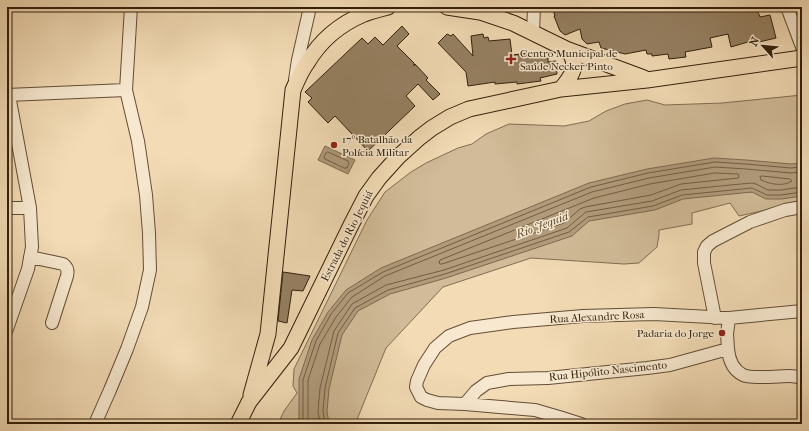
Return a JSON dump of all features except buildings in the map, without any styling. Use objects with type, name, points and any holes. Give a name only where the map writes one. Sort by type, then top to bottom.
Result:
[{"type":"main road","name":"Estrada do Rio Jequiá","points":[[238,424],[249,402],[268,334],[293,90],[306,64],[318,47],[335,31],[348,22],[365,14],[388,7]]},
{"type":"main road","name":"Estrada do Rio Jequiá","points":[[447,7],[480,12],[513,23],[566,49],[647,80]]},
{"type":"main road","points":[[561,89],[571,77],[574,70],[571,56],[566,49]]},
{"type":"main road","name":"Estrada do Rio Jequiá","points":[[249,402],[291,348],[366,196],[379,178],[398,157],[432,128],[450,117],[469,109],[561,89],[647,80],[802,58]]},
{"type":"main road","points":[[268,334],[278,345],[291,348]]},
{"type":"street","points":[[94,424],[127,349],[142,307],[150,270],[146,194],[138,141],[126,90],[131,7]]},
{"type":"street","points":[[293,90],[310,7]]},
{"type":"street","points":[[533,33],[534,7]]},
{"type":"street","points":[[787,7],[802,47]]},
{"type":"street","points":[[7,330],[28,269],[32,247],[30,208],[8,95],[126,90]]},
{"type":"street","points":[[715,318],[704,263],[704,252],[707,246],[713,241],[750,222],[785,210],[802,207]]},
{"type":"street","points":[[7,208],[30,208]]},
{"type":"street","points":[[30,256],[63,264],[67,267],[67,276],[52,323]]},
{"type":"street","name":"Rua Alexandre Rosa","points":[[465,404],[438,403],[427,400],[421,397],[416,387],[424,365],[434,348],[449,336],[467,329],[513,322],[583,316],[654,314],[729,318],[802,311]]},
{"type":"street","points":[[729,318],[727,334],[729,356],[737,371],[744,376],[791,376],[802,378]]},
{"type":"street","name":"Rua Hipólito Nascimento","points":[[465,404],[476,391],[487,383],[509,379],[548,378],[670,366],[728,349]]},
{"type":"street","points":[[465,404],[535,410],[580,424]]},
{"type":"shaded area","points":[[802,95],[802,170],[746,166],[350,295],[304,424],[278,424],[284,411],[297,393],[293,386],[294,369],[367,220],[385,192],[411,172],[458,148],[472,144],[486,134],[509,124],[564,126],[589,121],[606,111],[625,104],[647,100],[665,105],[722,103]]},
{"type":"shaded area","points":[[802,191],[802,202],[739,216],[730,203],[692,213],[692,224],[659,230],[657,247],[639,263],[624,264],[531,258],[443,287],[386,348],[356,422],[358,424],[326,424],[324,388],[337,333],[354,307],[587,216],[682,194]]},
{"type":"water","points":[[325,146],[355,160],[348,174],[318,160]]},
{"type":"water","name":"Rio Jequiá","points":[[714,158],[791,164],[802,163],[802,196],[782,199],[766,199],[752,192],[683,199],[655,210],[589,221],[572,236],[446,278],[390,294],[358,311],[342,335],[329,389],[327,411],[329,424],[297,424],[299,417],[299,379],[312,340],[328,312],[346,290],[381,268],[589,183],[647,169]]},
{"type":"place","name":"Centro Municipal de Saúde Necker Pinto","points":[[511,59]]},
{"type":"place","name":"17º Batalhão da Polícia Militar","points":[[334,145]]},
{"type":"place","name":"Padaria do Jorge","points":[[722,333]]}]
